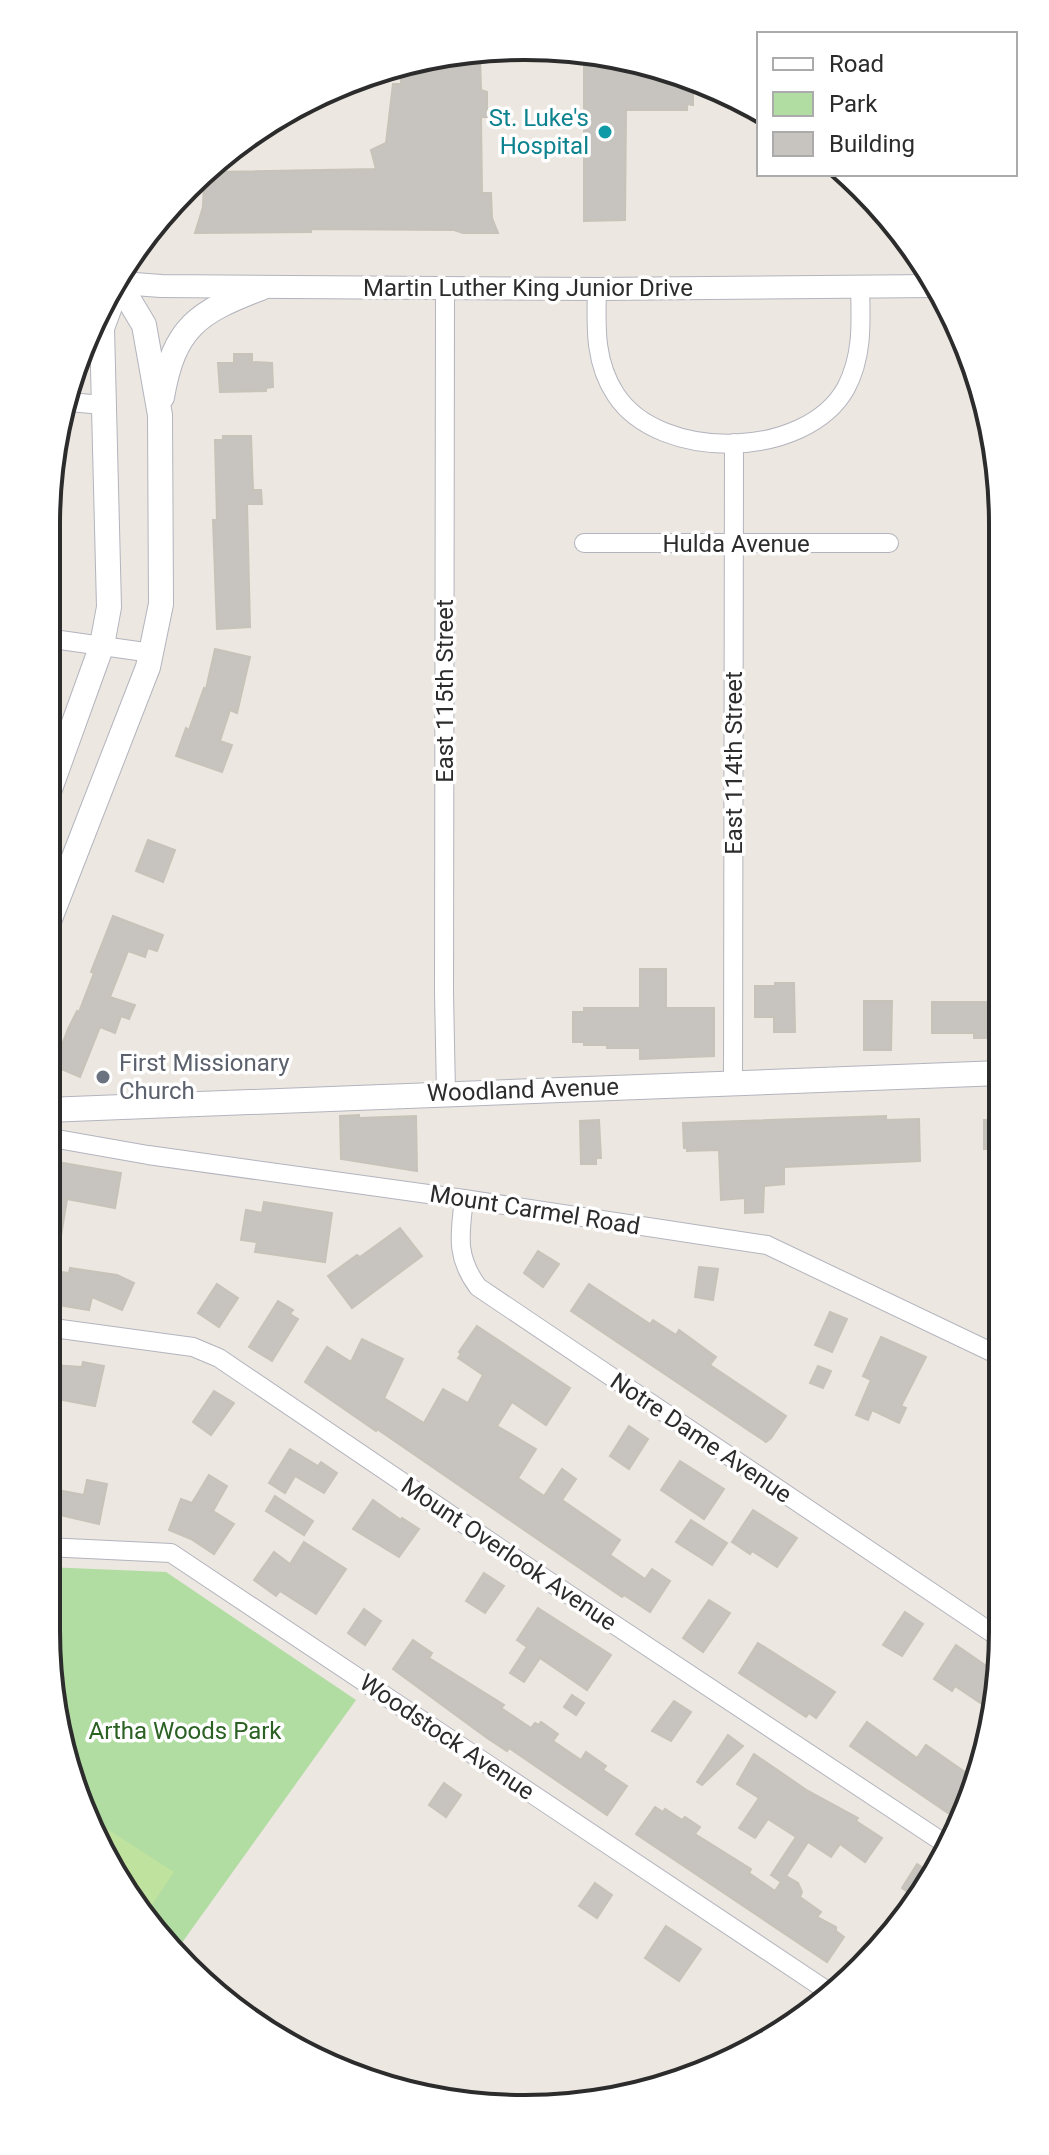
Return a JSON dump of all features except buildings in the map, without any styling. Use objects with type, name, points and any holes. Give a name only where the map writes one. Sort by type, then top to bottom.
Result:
[{"type":"main road","points":[[160,415],[170,362],[183,334],[218,307],[261,288]]},
{"type":"main road","name":"Martin Luther King Junior Drive","points":[[60,872],[152,653],[161,604],[160,415],[144,325],[124,289]]},
{"type":"main road","points":[[60,761],[102,645],[109,607],[102,332]]},
{"type":"main road","name":"Woodland Avenue","points":[[60,1109],[989,1073]]},
{"type":"street","name":"Martin Luther King Junior Drive","points":[[127,284],[261,288],[597,289],[923,286]]},
{"type":"street","points":[[597,289],[598,353],[618,399],[645,424],[672,436],[734,443],[789,434],[816,420],[838,401],[859,353],[860,287]]},
{"type":"street","name":"East 115th Street","points":[[445,288],[446,1093]]},
{"type":"street","points":[[76,403],[102,405]]},
{"type":"street","name":"East 114th Street","points":[[733,1084],[734,443]]},
{"type":"street","name":"Hulda Avenue","points":[[584,543],[889,543]]},
{"type":"street","points":[[60,640],[152,653]]},
{"type":"street","name":"Mount Carmel Road","points":[[60,1139],[767,1245],[989,1351]]},
{"type":"street","name":"Notre Dame Avenue","points":[[464,1199],[459,1245],[468,1273],[478,1287],[989,1631]]},
{"type":"street","name":"Mount Overlook Avenue","points":[[60,1329],[193,1347],[219,1358],[939,1840]]},
{"type":"street","name":"Woodstock Avenue","points":[[60,1548],[171,1553],[822,1987]]},
{"type":"green space","name":"Artha Woods Park","points":[[60,1568],[166,1572],[356,1700],[181,1944],[138,1889],[122,1863],[85,1780],[64,1691]]},
{"type":"green space","points":[[104,1827],[174,1872],[151,1906],[122,1863]]},
{"type":"place","name":"St. Luke's Hospital","points":[[605,132]]},
{"type":"place","name":"First Missionary Church","points":[[103,1077]]}]
